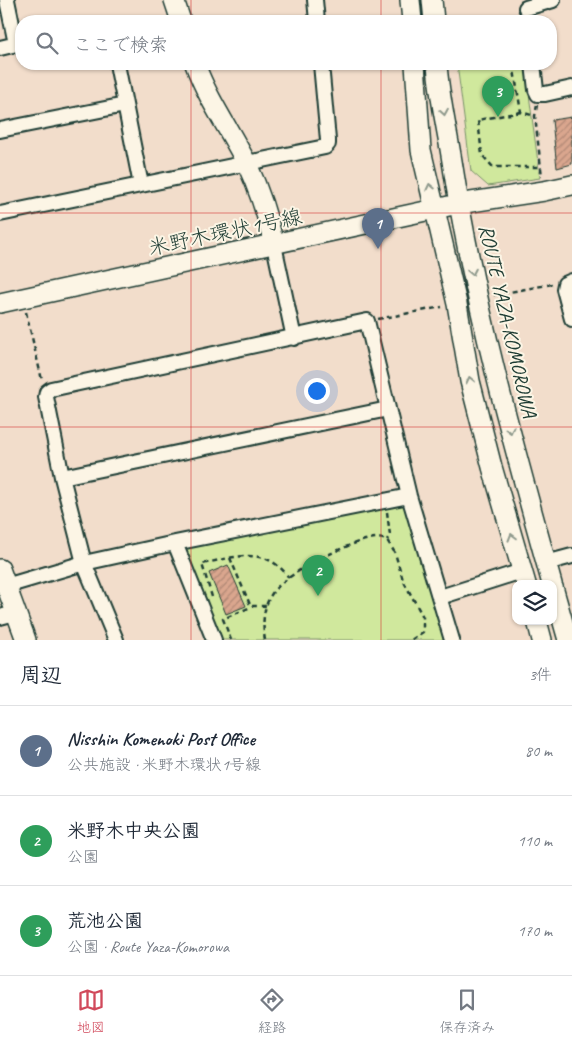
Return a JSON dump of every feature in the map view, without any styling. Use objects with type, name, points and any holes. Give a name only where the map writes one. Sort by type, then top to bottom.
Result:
[{"type":"main road","points":[[174,0],[179,15]]},
{"type":"main road","points":[[410,0],[411,15]]},
{"type":"main road","points":[[432,0],[433,15]]},
{"type":"main road","points":[[198,70],[211,101],[247,164],[269,220],[274,245]]},
{"type":"main road","points":[[415,70],[422,150],[457,304],[470,380],[492,467],[524,577]]},
{"type":"main road","name":"ROUTE YAZA-KOMOROWA","points":[[438,70],[458,204],[478,298],[510,432],[551,580]]},
{"type":"main road","name":"米野木環状1号線","points":[[0,303],[458,204],[572,185]]},
{"type":"main road","points":[[3,578],[7,615],[26,640]]},
{"type":"main road","name":"ROUTE YAZA-KOMOROWA","points":[[557,600],[568,640]]},
{"type":"main road","points":[[538,625],[542,640]]},
{"type":"street","points":[[7,0],[15,29]]},
{"type":"street","points":[[315,0],[316,15]]},
{"type":"street","points":[[527,10],[554,0]]},
{"type":"street","points":[[0,48],[15,45]]},
{"type":"street","points":[[118,70],[141,185]]},
{"type":"street","points":[[0,214],[325,147],[328,144],[322,70]]},
{"type":"street","points":[[534,70],[538,94],[572,88]]},
{"type":"street","points":[[0,130],[125,105]]},
{"type":"street","points":[[274,245],[294,338]]},
{"type":"street","points":[[571,281],[565,284],[564,289],[572,319]]},
{"type":"street","points":[[116,640],[84,563],[62,477],[46,397],[47,392],[51,389],[367,321],[409,496],[452,640]]},
{"type":"street","points":[[62,477],[388,409]]},
{"type":"street","points":[[3,578],[409,496]]},
{"type":"street","points":[[176,543],[214,640]]},
{"type":"street","points":[[546,563],[572,556]]},
{"type":"street","points":[[440,597],[524,577]]},
{"type":"path","points":[[515,70],[521,112]]},
{"type":"path","points":[[538,94],[535,116],[544,191]]},
{"type":"path","points":[[535,116],[521,112],[478,120],[482,155],[493,167],[541,167]]},
{"type":"path","points":[[478,298],[571,281]]},
{"type":"path","points":[[23,298],[46,397]]},
{"type":"path","points":[[367,321],[457,304]]},
{"type":"path","points":[[385,501],[390,535],[387,540]]},
{"type":"path","points":[[265,640],[263,621],[266,606],[272,592],[278,586],[308,566],[336,551],[374,538],[387,540],[395,553],[403,580],[423,617],[423,632],[411,640]]},
{"type":"path","points":[[208,597],[213,603],[202,564],[244,555],[264,558],[279,566],[289,578]]},
{"type":"path","points":[[230,558],[251,607]]},
{"type":"path","points":[[231,640],[222,619],[251,607],[258,605],[266,606]]},
{"type":"green space","points":[[458,70],[526,70],[540,178],[488,186],[471,171]]},
{"type":"green space","points":[[400,502],[406,506],[447,640],[219,640],[185,553],[187,547]]},
{"type":"building","points":[[572,117],[572,164],[557,168],[552,120]]},
{"type":"building","points":[[228,565],[246,606],[226,614],[209,573]]},
{"type":"place","name":"荒池公園","points":[[498,117]]},
{"type":"place","name":"Nisshin Komenoki Post Office","points":[[378,249]]},
{"type":"place","name":"米野木中央公園","points":[[318,596]]}]
